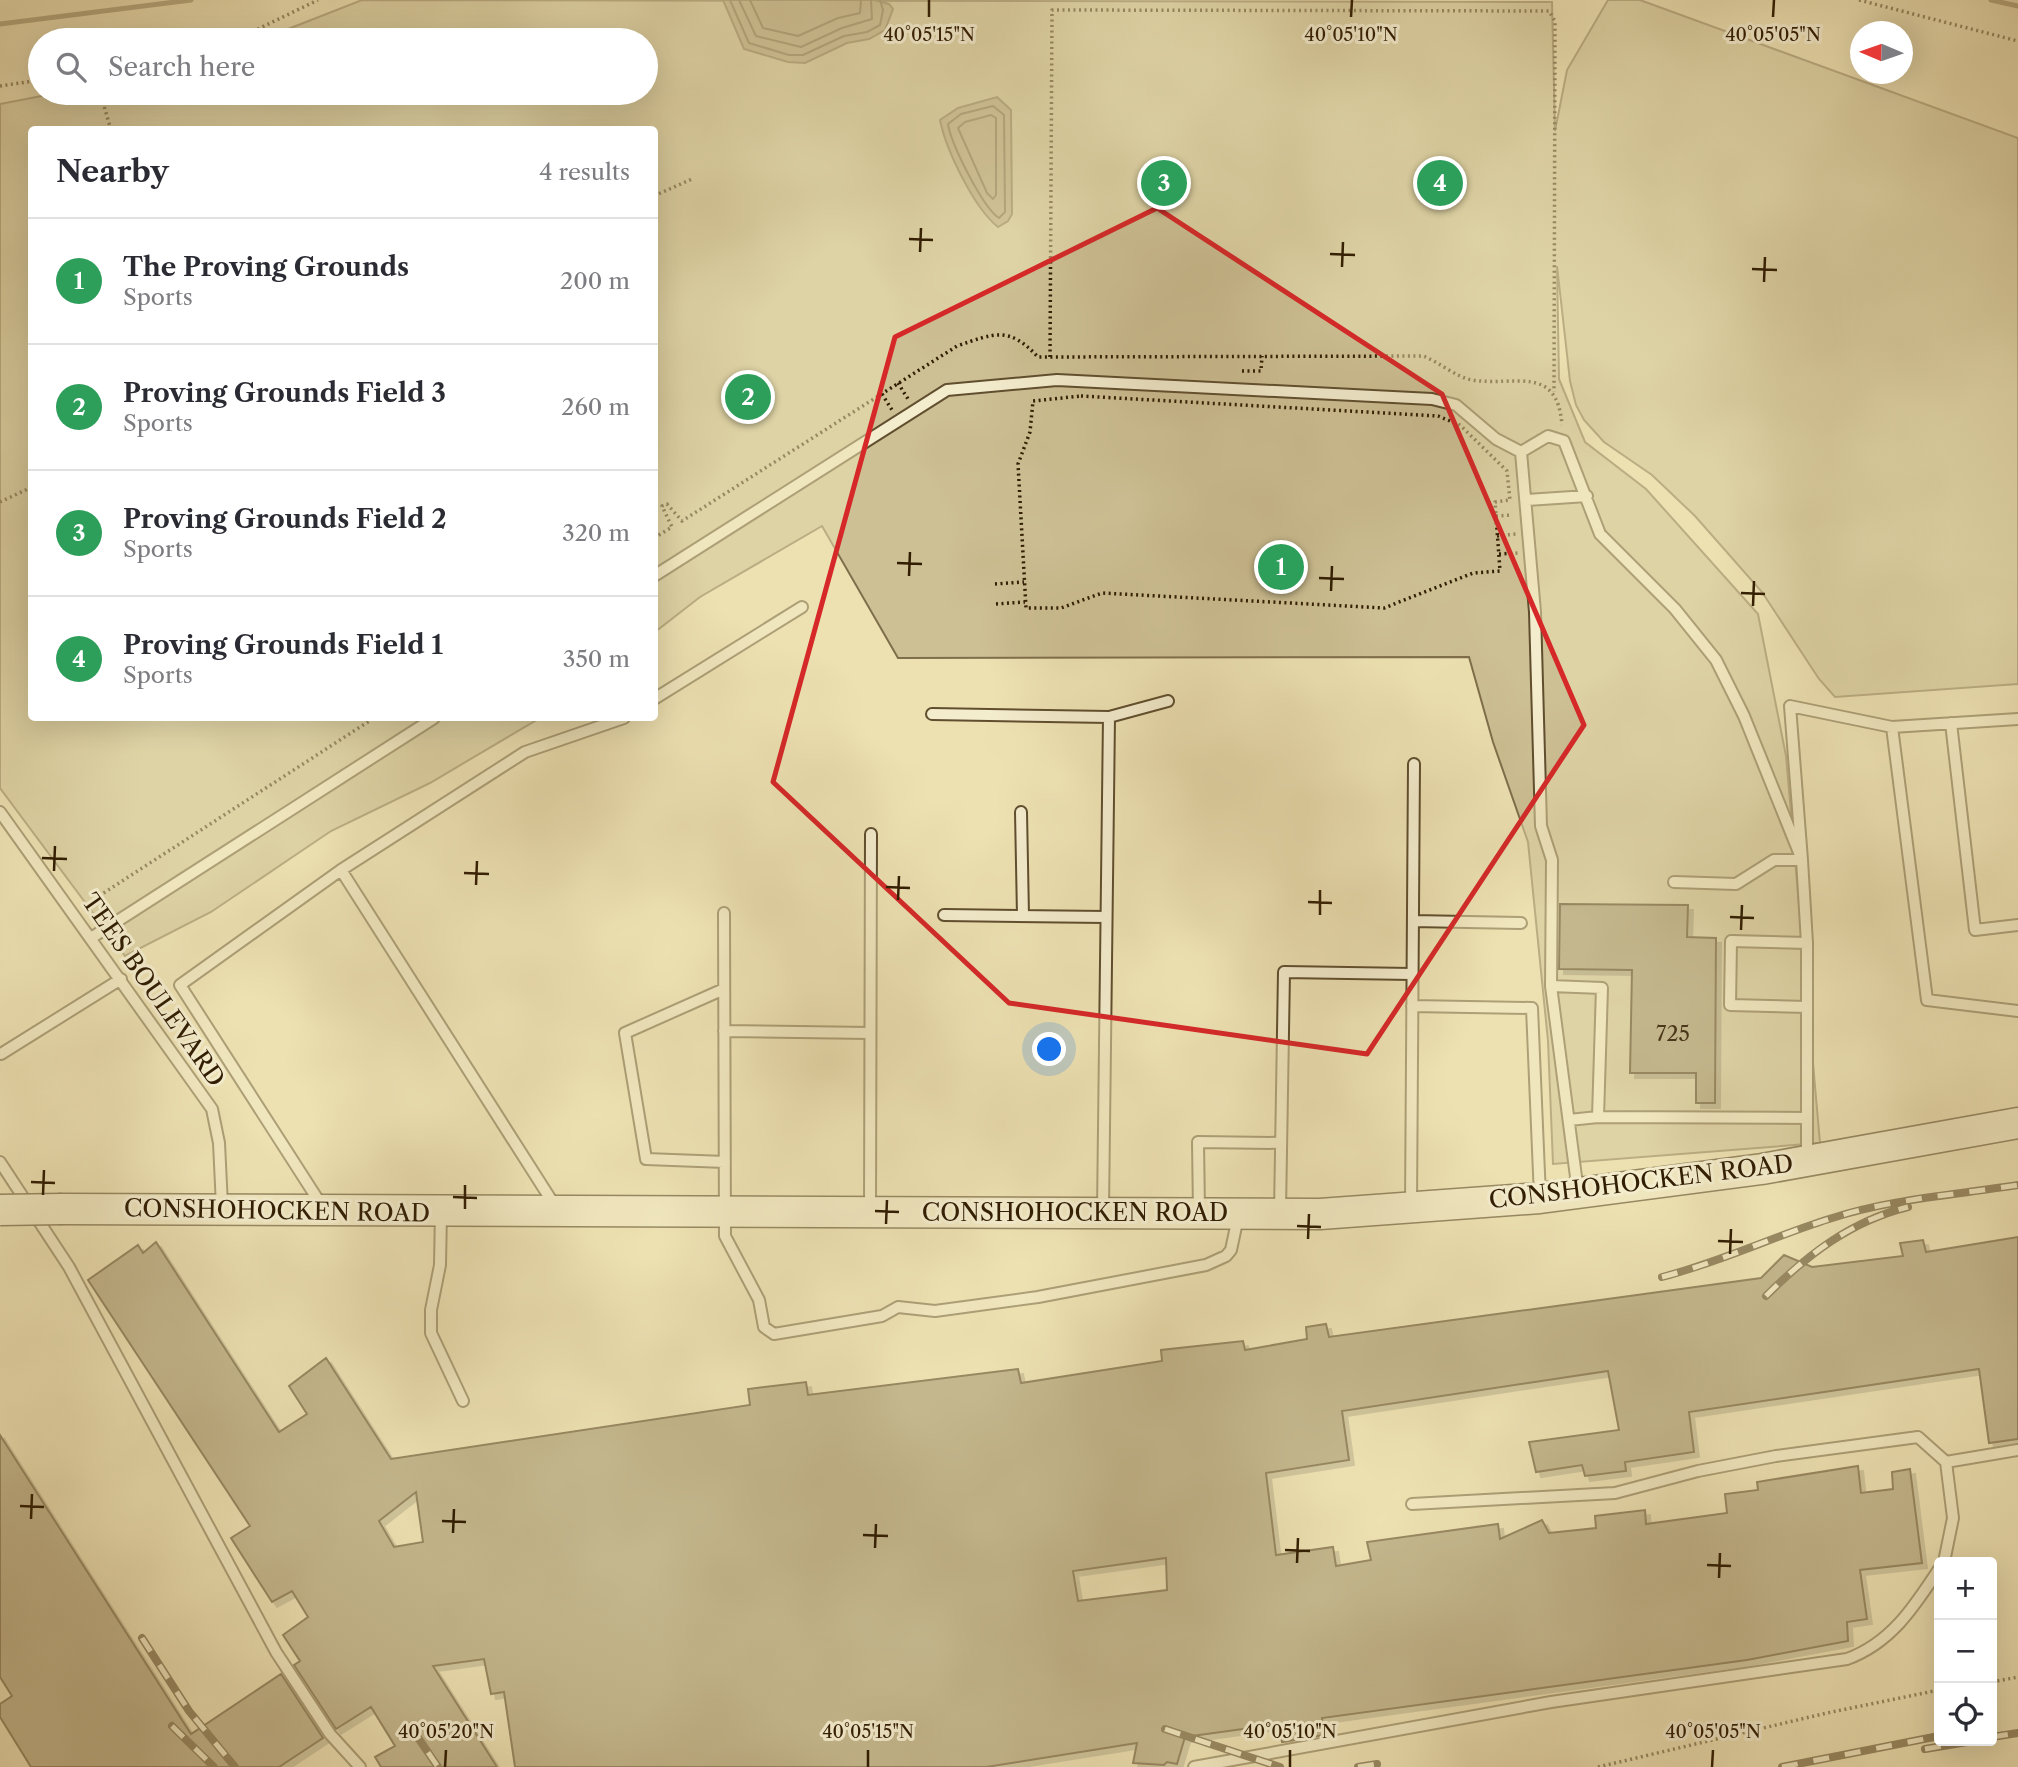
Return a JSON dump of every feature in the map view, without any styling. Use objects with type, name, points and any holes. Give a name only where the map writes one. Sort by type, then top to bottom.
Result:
[{"type":"main road","name":"CONSHOHOCKEN ROAD","points":[[0,1210],[1280,1214],[1540,1198],[1807,1161],[2018,1122]]},
{"type":"lane","points":[[658,573],[947,390],[1057,380],[1432,399],[1456,405],[1496,439],[1521,452]]},
{"type":"lane","points":[[1521,452],[1548,436],[1564,441],[1600,534],[1675,609],[1716,660],[1744,716],[1802,860]]},
{"type":"lane","points":[[1521,452],[1535,612],[1541,826],[1552,860],[1551,986],[1578,1193]]},
{"type":"lane","points":[[1527,500],[1587,496]]},
{"type":"lane","points":[[658,697],[803,607]]},
{"type":"lane","points":[[932,714],[1109,717],[1168,701]]},
{"type":"lane","points":[[1807,1161],[1807,943],[1790,706],[1892,727],[2018,719]]},
{"type":"lane","points":[[1103,1213],[1109,717]]},
{"type":"lane","points":[[91,937],[429,721]]},
{"type":"lane","points":[[324,1210],[180,985],[341,870],[525,752],[615,721]]},
{"type":"lane","points":[[1951,723],[1975,930],[2018,925]]},
{"type":"lane","points":[[1892,727],[1927,1000],[2018,1011]]},
{"type":"lane","points":[[1411,1207],[1414,764]]},
{"type":"lane","name":"TEES BOULEVARD","points":[[0,812],[212,1109],[219,1143],[223,1210]]},
{"type":"lane","points":[[1021,812],[1023,916]]},
{"type":"lane","points":[[870,1212],[871,834]]},
{"type":"lane","points":[[1674,882],[1735,884],[1774,860],[1802,860]]},
{"type":"lane","points":[[341,870],[558,1211]]},
{"type":"lane","points":[[724,913],[725,1236],[758,1300],[764,1326],[774,1334],[882,1316],[898,1307],[935,1311],[1025,1299],[1093,1289],[1206,1265],[1231,1250],[1238,1214]]},
{"type":"lane","points":[[944,915],[1106,917]]},
{"type":"lane","points":[[1413,921],[1521,923]]},
{"type":"lane","points":[[1807,943],[1731,941],[1730,1004],[1807,1007]]},
{"type":"lane","points":[[1280,1214],[1284,972],[1412,974]]},
{"type":"lane","points":[[1,1054],[121,979]]},
{"type":"lane","points":[[1551,986],[1602,988],[1598,1116]]},
{"type":"lane","points":[[724,989],[625,1033],[646,1159],[725,1162]]},
{"type":"lane","points":[[1412,1006],[1532,1008],[1540,1198]]},
{"type":"lane","points":[[724,1031],[870,1033]]},
{"type":"lane","points":[[1569,1120],[1598,1116],[1807,1118]]},
{"type":"lane","points":[[1199,1213],[1198,1142],[1281,1143]]},
{"type":"lane","points":[[0,1162],[69,1267],[276,1652],[330,1734],[360,1767]]},
{"type":"lane","points":[[441,1212],[440,1265],[431,1310],[431,1334],[463,1401]]},
{"type":"lane","points":[[1412,1504],[1615,1493],[1698,1471],[1776,1456],[1918,1437],[1947,1462],[1953,1518],[1945,1557]]},
{"type":"lane","points":[[1947,1462],[2018,1450]]},
{"type":"lane","points":[[1194,1767],[1551,1702],[1847,1659],[1871,1650],[1893,1632],[1934,1576]]},
{"type":"path","points":[[260,28],[318,0]]},
{"type":"path","points":[[1858,0],[2018,41]]},
{"type":"path","points":[[1050,357],[1052,10],[1549,10],[1555,21],[1553,392],[1561,406],[1564,441]]},
{"type":"path","points":[[0,86],[28,82]]},
{"type":"path","points":[[104,105],[110,126]]},
{"type":"path","points":[[658,194],[692,179]]},
{"type":"path","points":[[658,536],[957,346],[994,333],[1020,338],[1038,357],[1423,356],[1470,380],[1514,378],[1553,392]]},
{"type":"path","points":[[1242,371],[1261,371],[1262,356]]},
{"type":"path","points":[[898,383],[914,409]]},
{"type":"path","points":[[882,394],[898,419]]},
{"type":"path","points":[[1042,398],[1130,398],[1438,416],[1460,425],[1507,471],[1510,500],[1495,502],[1500,571],[1473,573],[1384,608],[1102,593],[1061,608],[1026,608],[1024,582],[1018,464],[1030,432],[1033,401],[1042,398]]},
{"type":"path","points":[[0,502],[28,488]]},
{"type":"path","points":[[672,527],[662,506],[667,504],[682,521]]},
{"type":"path","points":[[995,584],[1024,582]]},
{"type":"path","points":[[996,604],[1025,602]]},
{"type":"path","points":[[99,896],[369,721]]},
{"type":"path","points":[[1997,1681],[2018,1677]]},
{"type":"path","points":[[1598,1767],[1827,1713],[1934,1691]]},
{"type":"highlighted area","points":[[1157,208],[1442,394],[1584,725],[1367,1054],[1009,1003],[773,782],[895,337]]},
{"type":"shaded area","points":[[362,0],[1552,2],[1555,131],[1567,70],[1608,0],[1640,0],[1850,77],[1850,84],[1870,84],[2018,138],[2018,684],[1835,697],[1819,679],[1762,592],[1695,516],[1652,475],[1604,442],[1584,420],[1576,405],[1570,381],[1557,266],[1559,379],[1585,442],[1646,489],[1758,614],[1786,756],[1820,1143],[1553,1164],[1548,1041],[1528,842],[1493,742],[1469,657],[898,658],[822,526],[700,597],[658,630],[658,126],[28,126],[28,721],[535,721],[430,783],[331,831],[211,912],[125,956],[0,788],[0,104],[28,99],[28,105],[658,105],[658,28],[291,28]]},
{"type":"water","points":[[723,0],[874,0],[889,4],[893,9],[885,30],[869,39],[847,43],[805,63],[788,62],[744,49]]},
{"type":"water","points":[[997,97],[1011,110],[1012,214],[1008,221],[998,227],[962,178],[940,120],[958,108]]},
{"type":"building","points":[[1560,904],[1688,905],[1687,937],[1716,938],[1715,1103],[1696,1103],[1696,1073],[1630,1073],[1632,970],[1559,969]]},
{"type":"building","points":[[2018,1237],[2018,1439],[1989,1443],[1979,1369],[1689,1412],[1694,1452],[1625,1462],[1626,1471],[1585,1476],[1582,1465],[1536,1472],[1529,1442],[1619,1430],[1608,1371],[1342,1411],[1349,1460],[1266,1473],[1276,1555],[1333,1547],[1336,1566],[1371,1560],[1367,1542],[1498,1524],[1500,1539],[1542,1520],[1549,1533],[1596,1528],[1595,1516],[1645,1510],[1646,1524],[1727,1513],[1725,1494],[1758,1490],[1757,1482],[1858,1466],[1861,1493],[1893,1489],[1892,1472],[1910,1469],[1922,1563],[1860,1570],[1867,1619],[1847,1622],[1848,1641],[1747,1660],[1322,1718],[1324,1735],[1282,1742],[1279,1724],[1185,1737],[1177,1764],[1167,1762],[1164,1765],[1133,1763],[1137,1743],[986,1767],[515,1767],[504,1692],[491,1694],[484,1659],[433,1666],[497,1767],[381,1767],[375,1757],[395,1746],[371,1707],[336,1729],[294,1665],[300,1661],[283,1635],[308,1617],[292,1591],[272,1602],[231,1538],[250,1526],[88,1280],[138,1245],[143,1253],[156,1242],[279,1432],[307,1414],[289,1386],[326,1358],[391,1459],[750,1405],[748,1389],[806,1382],[808,1395],[1018,1369],[1021,1383],[1162,1361],[1161,1350],[1243,1341],[1245,1350],[1307,1339],[1306,1327],[1326,1324],[1329,1337],[1761,1278],[1784,1255],[1812,1267],[1903,1256],[1900,1243],[1923,1240],[1926,1252]],"holes":[[[416,1492],[423,1542],[394,1547],[379,1521]],[[1166,1558],[1167,1590],[1078,1601],[1073,1571]]]},
{"type":"building","points":[[0,1435],[191,1734],[281,1674],[323,1738],[279,1767],[31,1767],[0,1717],[0,1704],[12,1696],[0,1677]]},
{"type":"waterway","points":[[0,24],[191,0]]},
{"type":"waterway","points":[[1991,0],[2018,6]]},
{"type":"railway","points":[[1662,1277],[1852,1212],[1899,1202],[2018,1185]]},
{"type":"railway","points":[[1766,1296],[1797,1267],[1831,1241],[1868,1221],[1908,1207]]},
{"type":"railway","points":[[142,1638],[189,1711],[235,1767]]},
{"type":"railway","points":[[172,1726],[214,1767]]},
{"type":"railway","points":[[410,1726],[438,1767]]},
{"type":"railway","points":[[1165,1729],[1280,1767]]},
{"type":"railway","points":[[1997,1736],[2018,1733]]},
{"type":"railway","points":[[1782,1767],[1934,1737]]},
{"type":"railway","points":[[1925,1749],[1943,1746]]},
{"type":"railway","points":[[1358,1767],[1377,1764]]},
{"type":"place","name":"Proving Grounds Field 2","points":[[1164,183]]},
{"type":"place","name":"Proving Grounds Field 1","points":[[1440,183]]},
{"type":"place","name":"Proving Grounds Field 3","points":[[748,397]]},
{"type":"place","name":"The Proving Grounds","points":[[1281,567]]}]
